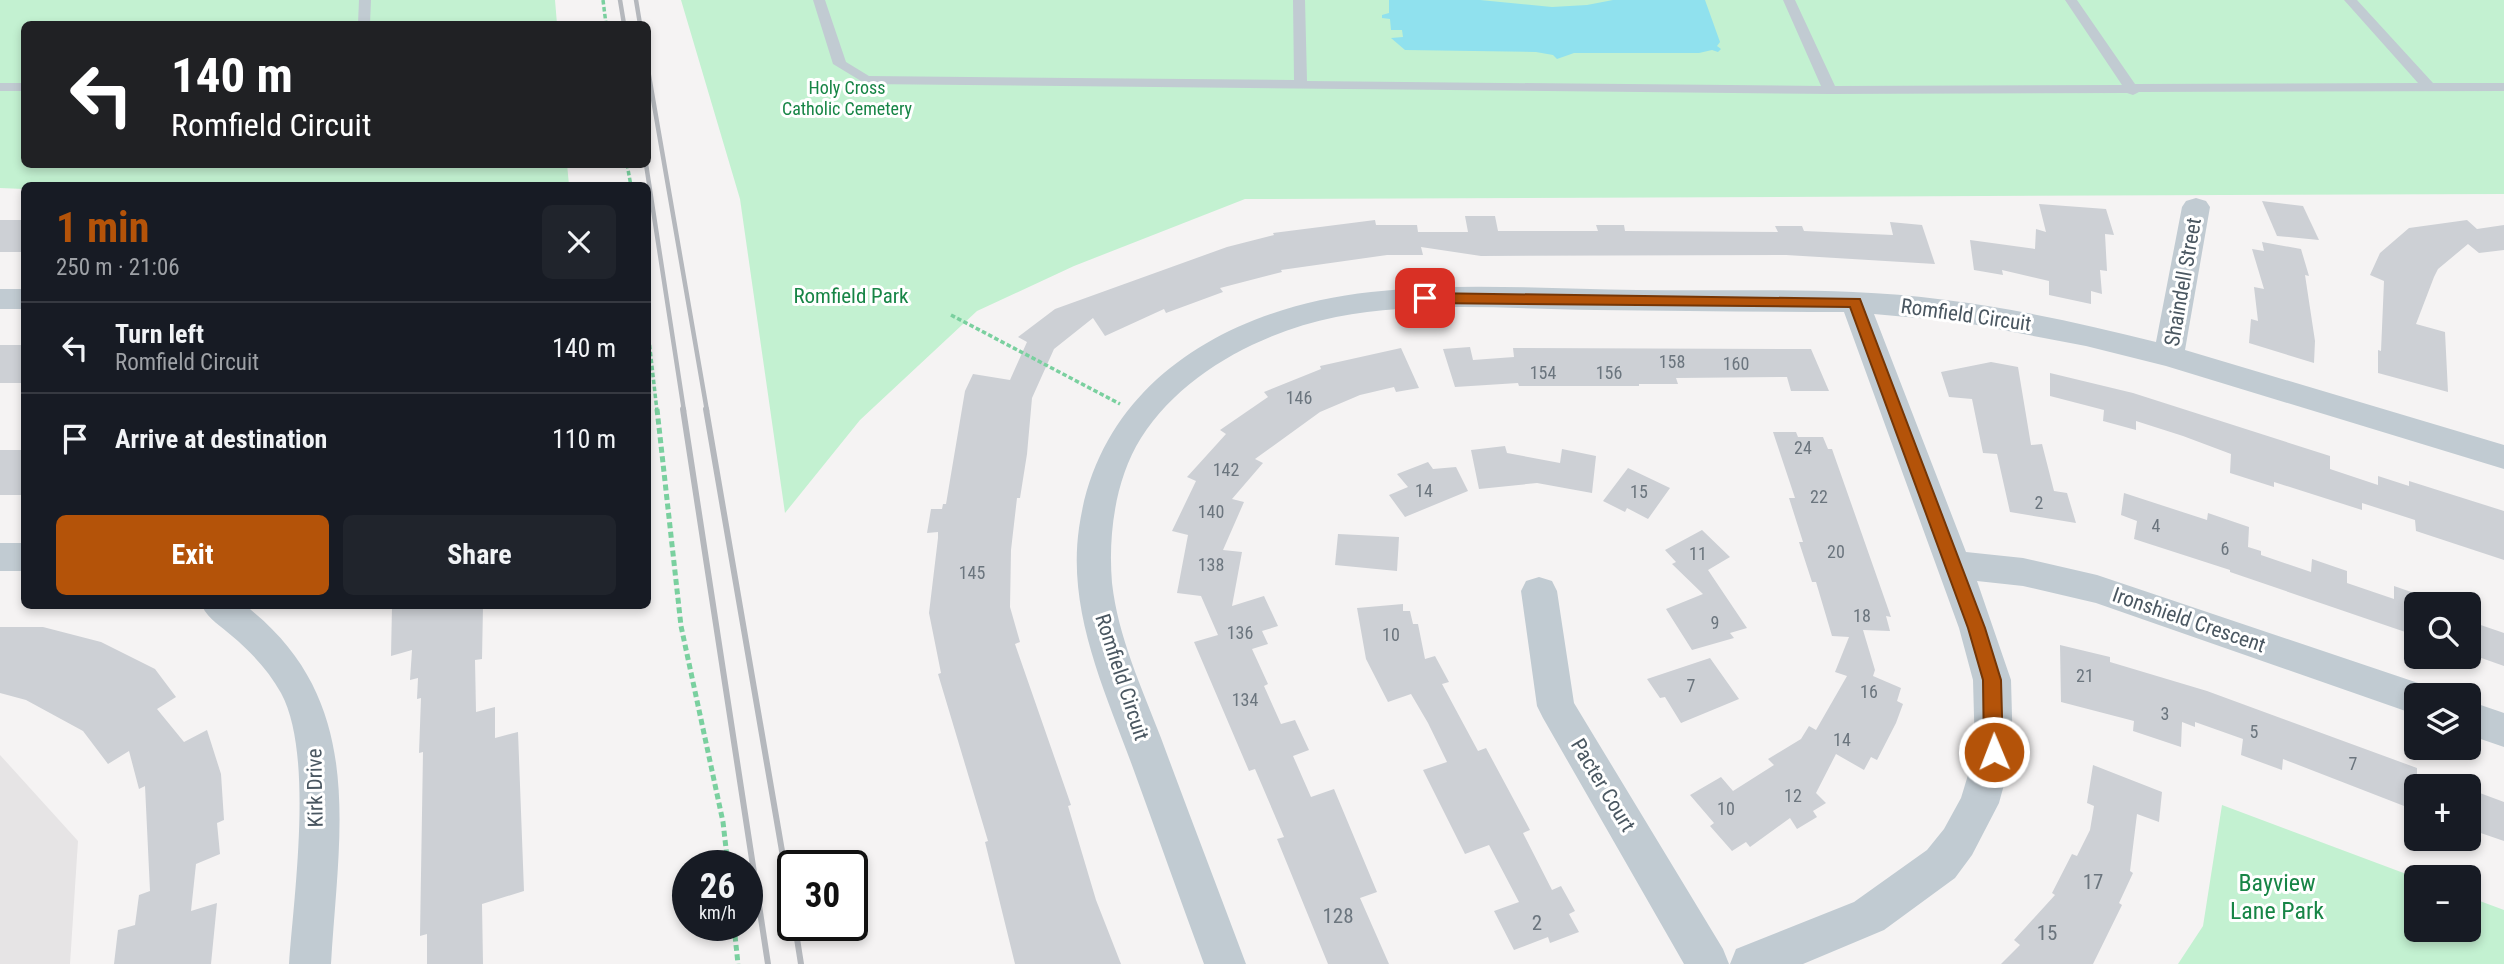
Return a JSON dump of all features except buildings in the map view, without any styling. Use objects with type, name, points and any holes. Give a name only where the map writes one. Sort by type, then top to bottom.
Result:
[{"type":"street","name":"Shaindell Street","points":[[2169,356],[2196,207]]},
{"type":"street","name":"Romfield Circuit","points":[[1225,964],[1111,656],[1100,616],[1094,576],[1094,546],[1099,513],[1114,463],[1140,415],[1197,364],[1228,346],[1299,317],[1335,308],[1425,298],[1855,303],[1948,310],[2013,320],[2169,356],[2504,457]]},
{"type":"street","points":[[0,299],[21,299]]},
{"type":"street","points":[[1751,964],[1869,916],[1941,864],[1958,842],[1979,803],[1994,752],[1992,680],[1954,565],[1855,303]]},
{"type":"street","points":[[0,557],[21,556]]},
{"type":"street","name":"Ironshield Crescent","points":[[1954,565],[2023,572],[2097,589],[2404,695]]},
{"type":"street","name":"Pacter Court","points":[[1539,591],[1556,706],[1708,964]]},
{"type":"street","name":"Kirk Drive","points":[[234,609],[284,666],[302,696],[317,748],[318,803],[310,964]]},
{"type":"street","points":[[2481,722],[2504,730]]},
{"type":"lane","points":[[364,21],[365,0]]},
{"type":"lane","points":[[819,0],[840,64],[866,80],[1830,90],[2504,88]]},
{"type":"lane","points":[[1299,0],[1301,86]]},
{"type":"lane","points":[[1789,0],[1830,90]]},
{"type":"lane","points":[[2071,0],[2133,90]]},
{"type":"lane","points":[[2350,0],[2429,87]]},
{"type":"lane","points":[[0,87],[21,88]]},
{"type":"path","points":[[603,0],[606,21]]},
{"type":"path","points":[[951,315],[1140,415]]},
{"type":"path","points":[[651,358],[681,626],[723,822],[726,850]]},
{"type":"path","points":[[736,941],[738,964]]},
{"type":"shaded area","points":[[0,755],[78,841],[70,964],[0,964]]},
{"type":"green space","points":[[0,0],[555,0],[557,21],[21,21],[21,168],[567,168],[569,182],[21,182],[21,189],[0,188]]},
{"type":"green space","name":"Holy Cross Catholic Cemetery","points":[[681,0],[2504,0],[2504,194],[1245,199],[1074,266],[977,311],[860,420],[785,513],[740,199]]},
{"type":"green space","name":"Bayview Lane Park","points":[[2222,805],[2404,873],[2404,942],[2481,942],[2481,901],[2504,910],[2504,964],[2178,964],[2203,926]]},
{"type":"water","points":[[1389,0],[1480,0],[1552,7],[1613,0],[1705,0],[1720,42],[1717,46],[1721,49],[1718,52],[1712,50],[1699,53],[1574,53],[1557,59],[1553,55],[1536,52],[1405,50],[1391,38],[1403,37],[1402,30],[1391,30],[1390,19],[1382,18],[1382,15],[1389,13]]},
{"type":"railway","points":[[620,0],[624,21]]},
{"type":"railway","points":[[636,0],[640,21]]},
{"type":"railway","points":[[651,87],[707,411]]},
{"type":"railway","points":[[647,168],[649,182]]},
{"type":"railway","points":[[651,196],[684,411]]},
{"type":"railway","points":[[683,409],[768,964]]},
{"type":"railway","points":[[706,409],[782,850]]},
{"type":"railway","points":[[797,941],[801,964]]},
{"type":"route","points":[[1425,298],[1855,303],[1977,628],[1992,680],[1994,752]]},
{"type":"park label","name":"Romfield Park","points":[[851,296]]}]
